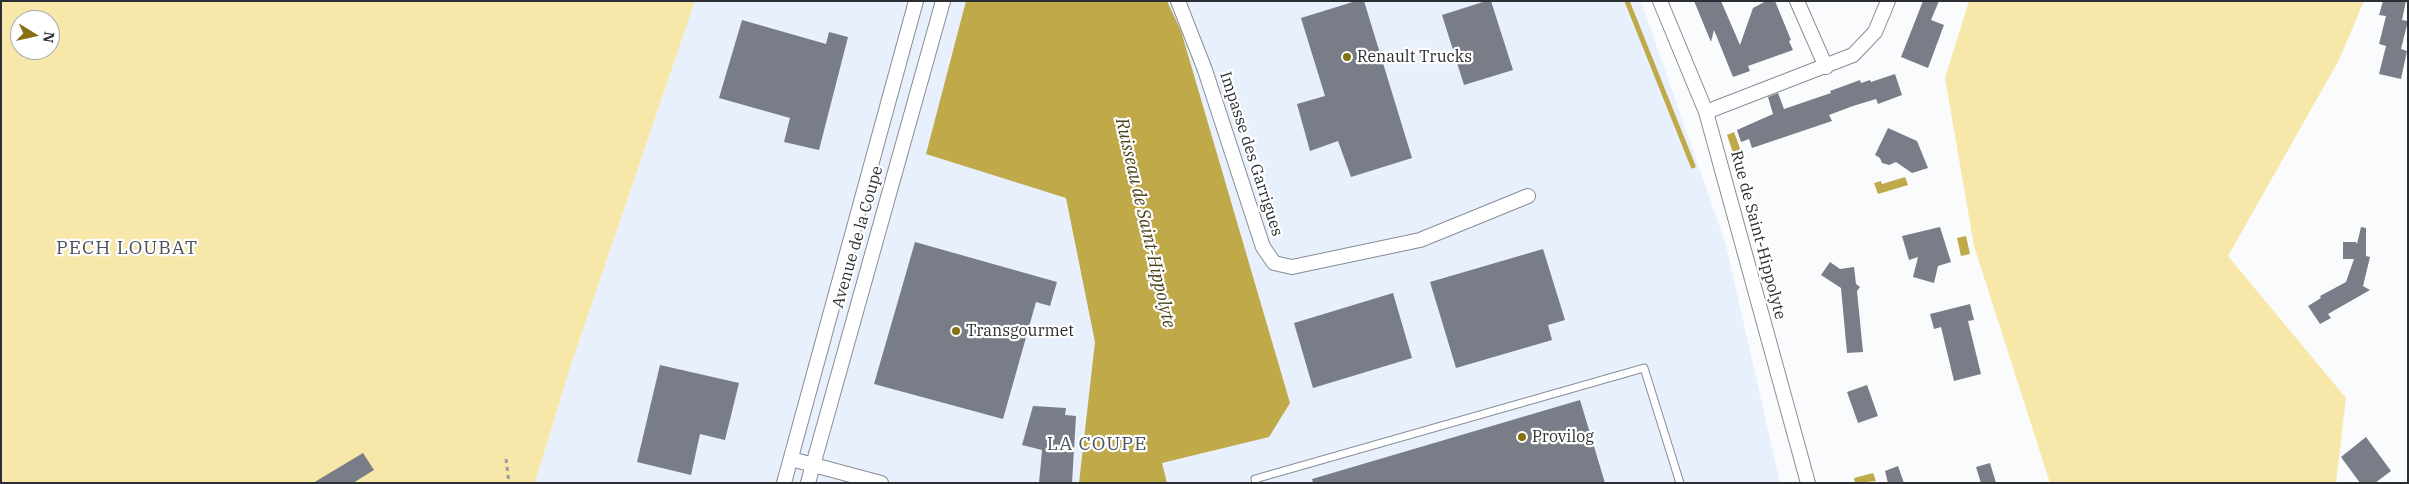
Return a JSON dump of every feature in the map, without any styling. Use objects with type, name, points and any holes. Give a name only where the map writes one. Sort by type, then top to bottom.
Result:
[{"type":"street","name":"Avenue de la Coupe","points":[[784,483],[916,1]]},
{"type":"street","name":"Avenue de la Coupe","points":[[808,483],[943,1]]},
{"type":"street","name":"Impasse des Garrigues","points":[[1178,1],[1205,70],[1263,247],[1274,263],[1292,267],[1420,240],[1528,196]]},
{"type":"street","name":"Rue de Saint-Hippolyte","points":[[1660,1],[1706,112],[1808,483]]},
{"type":"street","points":[[1797,1],[1826,67]]},
{"type":"street","points":[[1706,112],[1853,56],[1875,32],[1888,1]]},
{"type":"street","points":[[791,459],[813,463],[881,483]]},
{"type":"lane","points":[[1256,483],[1255,479],[1644,368],[1680,483]]},
{"type":"path","points":[[506,460],[509,483]]},
{"type":"shaded area","points":[[1,1],[695,1],[570,368],[535,483],[1,483]]},
{"type":"shaded area","points":[[695,1],[1641,1],[1726,245],[1780,483],[535,483],[570,368]]},
{"type":"shaded area","points":[[1969,1],[2364,1],[2339,60],[2228,256],[2346,398],[2336,483],[2050,483],[1974,246],[1945,78]]},
{"type":"water","name":"Ruisseau de Saint-Hippolyte","points":[[966,1],[1167,1],[1181,31],[1290,403],[1269,437],[1162,463],[1167,483],[1079,483],[1095,342],[1066,198],[926,154]]},
{"type":"water","points":[[1734,132],[1741,151],[1733,153],[1727,135]]},
{"type":"water","points":[[1905,177],[1908,185],[1878,194],[1874,183],[1881,181],[1882,184]]},
{"type":"water","points":[[1966,236],[1970,254],[1961,256],[1957,238]]},
{"type":"water","points":[[1873,473],[1876,481],[1855,483],[1854,478]]},
{"type":"building","name":"Renault Trucks","points":[[1356,1],[1364,1],[1412,158],[1351,177],[1338,141],[1310,151],[1297,104],[1325,96],[1301,18]]},
{"type":"building","points":[[1491,1],[1513,70],[1464,85],[1442,15]]},
{"type":"building","points":[[1694,1],[1721,1],[1740,45],[1753,8],[1766,1],[1775,1],[1791,40],[1789,41],[1793,50],[1748,66],[1750,71],[1733,77],[1714,30],[1711,42]]},
{"type":"building","points":[[1923,1],[1939,1],[1931,20],[1944,25],[1928,68],[1901,57]]},
{"type":"building","points":[[2383,1],[2406,1],[2402,20],[2408,21],[2401,49],[2407,51],[2401,79],[2379,74],[2386,46],[2379,44],[2386,16],[2379,15]]},
{"type":"building","points":[[742,20],[826,44],[829,32],[848,37],[819,150],[784,142],[790,118],[719,98]]},
{"type":"building","points":[[1895,74],[1902,95],[1878,104],[1876,99],[1853,106],[1829,115],[1832,121],[1752,148],[1749,139],[1741,142],[1737,130],[1773,114],[1768,97],[1778,93],[1784,109],[1831,93],[1830,91],[1860,80],[1861,83],[1870,80],[1871,82]]},
{"type":"building","points":[[1888,128],[1917,141],[1928,168],[1912,173],[1896,162],[1889,165],[1882,163],[1880,158],[1875,155]]},
{"type":"building","points":[[1940,227],[1951,262],[1938,266],[1934,283],[1913,277],[1918,257],[1909,260],[1902,236]]},
{"type":"building","points":[[2361,227],[2366,228],[2366,256],[2370,257],[2363,286],[2370,290],[2328,314],[2331,318],[2320,324],[2308,306],[2321,298],[2320,296],[2346,282],[2354,259],[2343,259],[2343,242],[2356,242],[2357,244]]},
{"type":"building","points":[[915,242],[1057,282],[1050,306],[1036,302],[1003,419],[874,384]]},
{"type":"building","points":[[1543,249],[1565,320],[1548,325],[1552,340],[1456,368],[1430,282]]},
{"type":"building","points":[[1830,262],[1840,269],[1854,267],[1856,284],[1860,287],[1857,291],[1863,352],[1847,353],[1841,288],[1821,275]]},
{"type":"building","points":[[1393,293],[1412,358],[1313,388],[1294,323]]},
{"type":"building","points":[[1970,304],[1974,320],[1968,321],[1981,374],[1954,381],[1941,327],[1934,329],[1930,314]]},
{"type":"building","points":[[660,365],[739,383],[725,440],[700,434],[691,475],[637,462]]},
{"type":"building","points":[[1867,385],[1878,416],[1858,423],[1847,392]]},
{"type":"building","name":"Provilog","points":[[1580,400],[1605,483],[1313,483],[1312,479]]},
{"type":"building","points":[[1033,406],[1066,408],[1065,415],[1076,416],[1072,483],[1039,483],[1042,450],[1022,445]]},
{"type":"building","points":[[2366,437],[2391,471],[2375,483],[2360,483],[2341,457]]},
{"type":"building","points":[[363,453],[374,470],[353,483],[313,483]]},
{"type":"building","points":[[1990,463],[1996,483],[1981,483],[1976,467]]},
{"type":"building","points":[[1898,466],[1904,483],[1888,483],[1885,471]]},
{"type":"waterway","points":[[1627,1],[1693,166]]},
{"type":"place","name":"Renault Trucks","points":[[1347,57]]},
{"type":"place","name":"Transgourmet","points":[[956,331]]},
{"type":"place","name":"Provilog","points":[[1522,437]]},
{"type":"district","name":"PECH LOUBAT","points":[[127,249]]},
{"type":"district","name":"LA COUPE","points":[[1097,445]]}]
